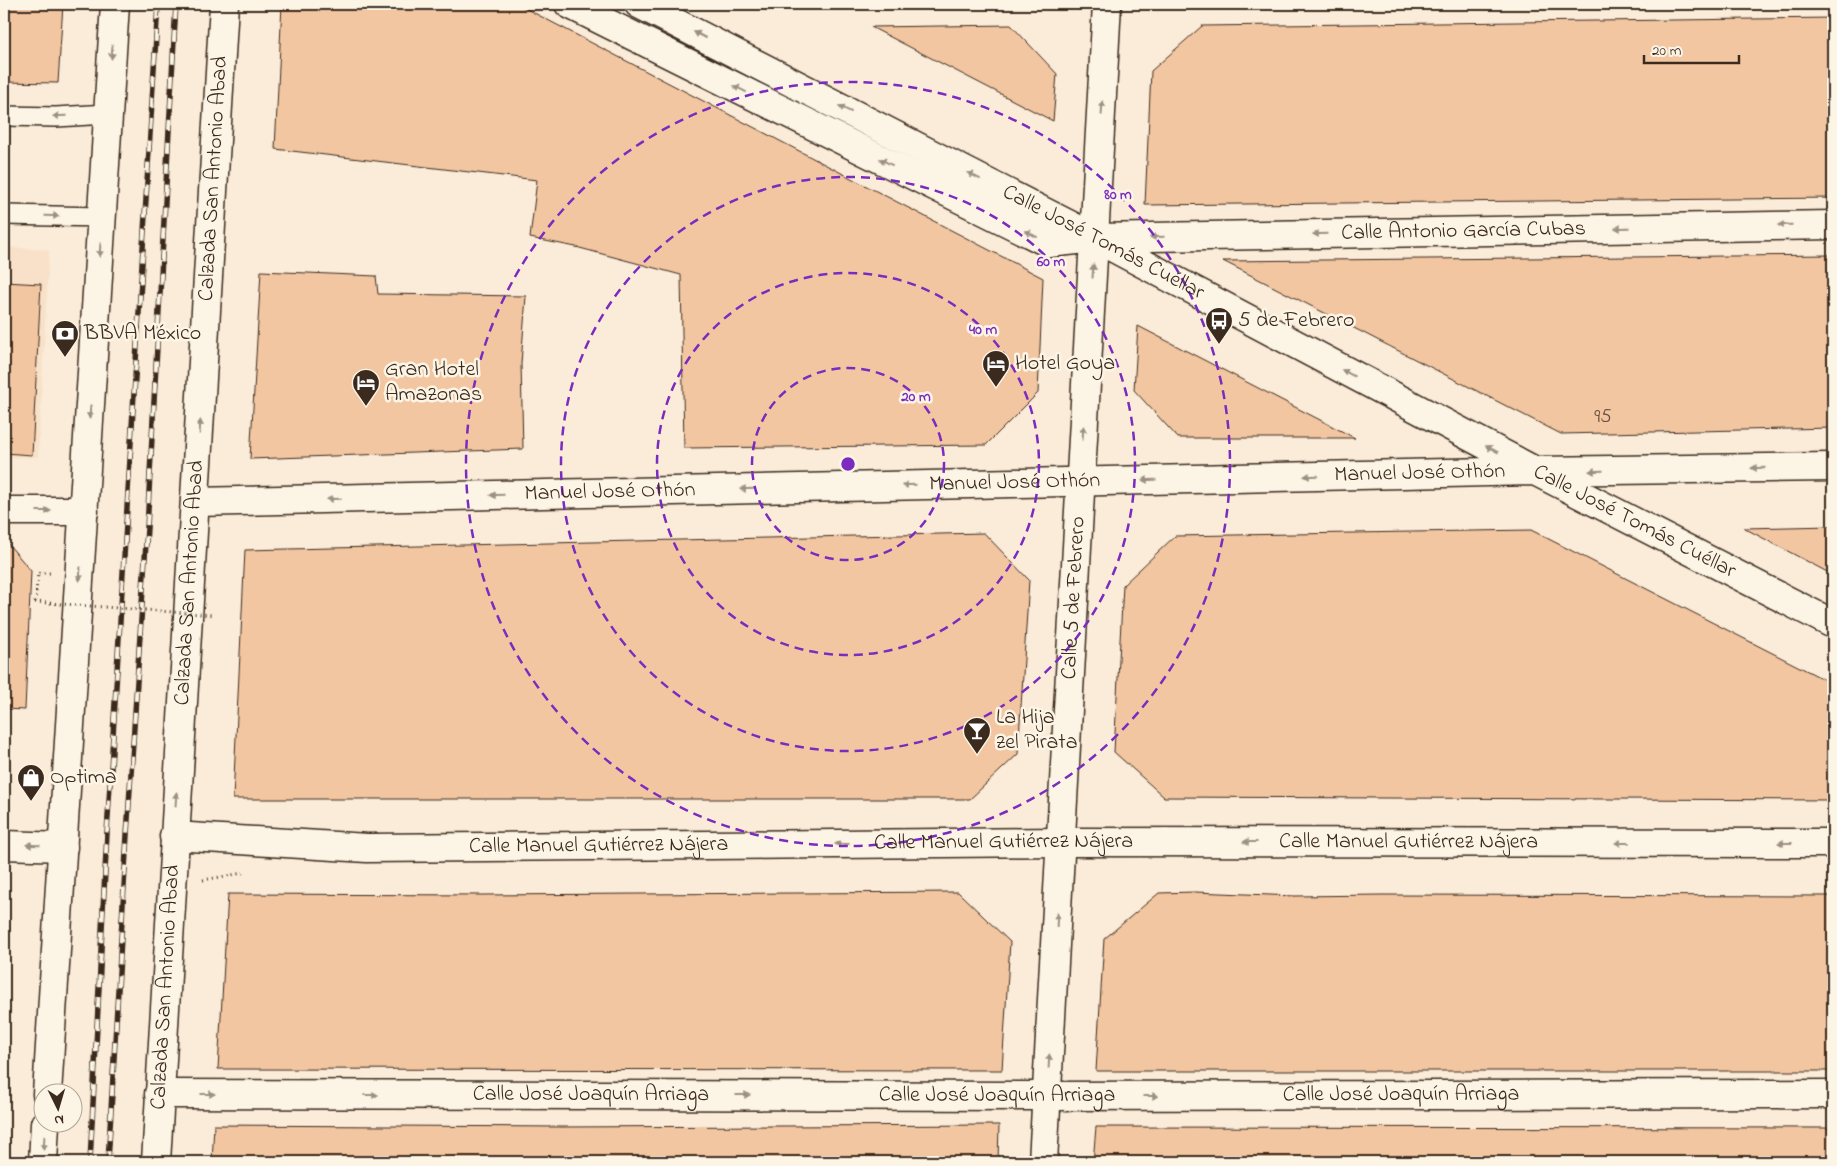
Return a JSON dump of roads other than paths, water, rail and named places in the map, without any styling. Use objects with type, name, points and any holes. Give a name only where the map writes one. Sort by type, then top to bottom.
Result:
[{"type":"main road","points":[[48,1084],[115,4]]},
{"type":"main road","name":"Calzada San Antonio Abad","points":[[156,1162],[224,4]]},
{"type":"main road","name":"Calle Antonio García Cubas","points":[[569,4],[1049,243],[1095,238],[1833,225]]},
{"type":"main road","name":"Calle José Tomás Cuéllar","points":[[639,4],[1095,238],[1535,472],[1833,624]]},
{"type":"main road","name":"Calle 5 de Febrero","points":[[1043,1162],[1107,4]]},
{"type":"main road","name":"Manuel José Othón","points":[[196,502],[1535,472],[1833,468]]},
{"type":"main road","points":[[4,511],[84,511]]},
{"type":"main road","name":"Calle Manuel Gutiérrez Nájera","points":[[174,836],[367,848],[1061,842],[1833,844]]},
{"type":"main road","points":[[4,845],[63,847]]},
{"type":"main road","name":"Calle José Joaquín Arriaga","points":[[159,1094],[1047,1096],[1833,1094]]},
{"type":"main road","points":[[43,1162],[44,1134]]},
{"type":"lane","points":[[4,116],[108,114]]},
{"type":"lane","points":[[4,215],[102,217]]},
{"type":"railway","points":[[90,1162],[107,833],[158,4]]},
{"type":"railway","points":[[108,1162],[147,528],[176,4]]},
{"type":"place","name":"5 de Febrero","points":[[1219,345]]},
{"type":"place","name":"BBVA México","points":[[65,358]]},
{"type":"place","name":"Hotel Goya","points":[[996,388]]},
{"type":"place","name":"Gran Hotel Amazonas","points":[[366,407]]},
{"type":"place","name":"La Hija zel Pirata","points":[[977,755]]},
{"type":"place","name":"Optima","points":[[31,802]]}]
